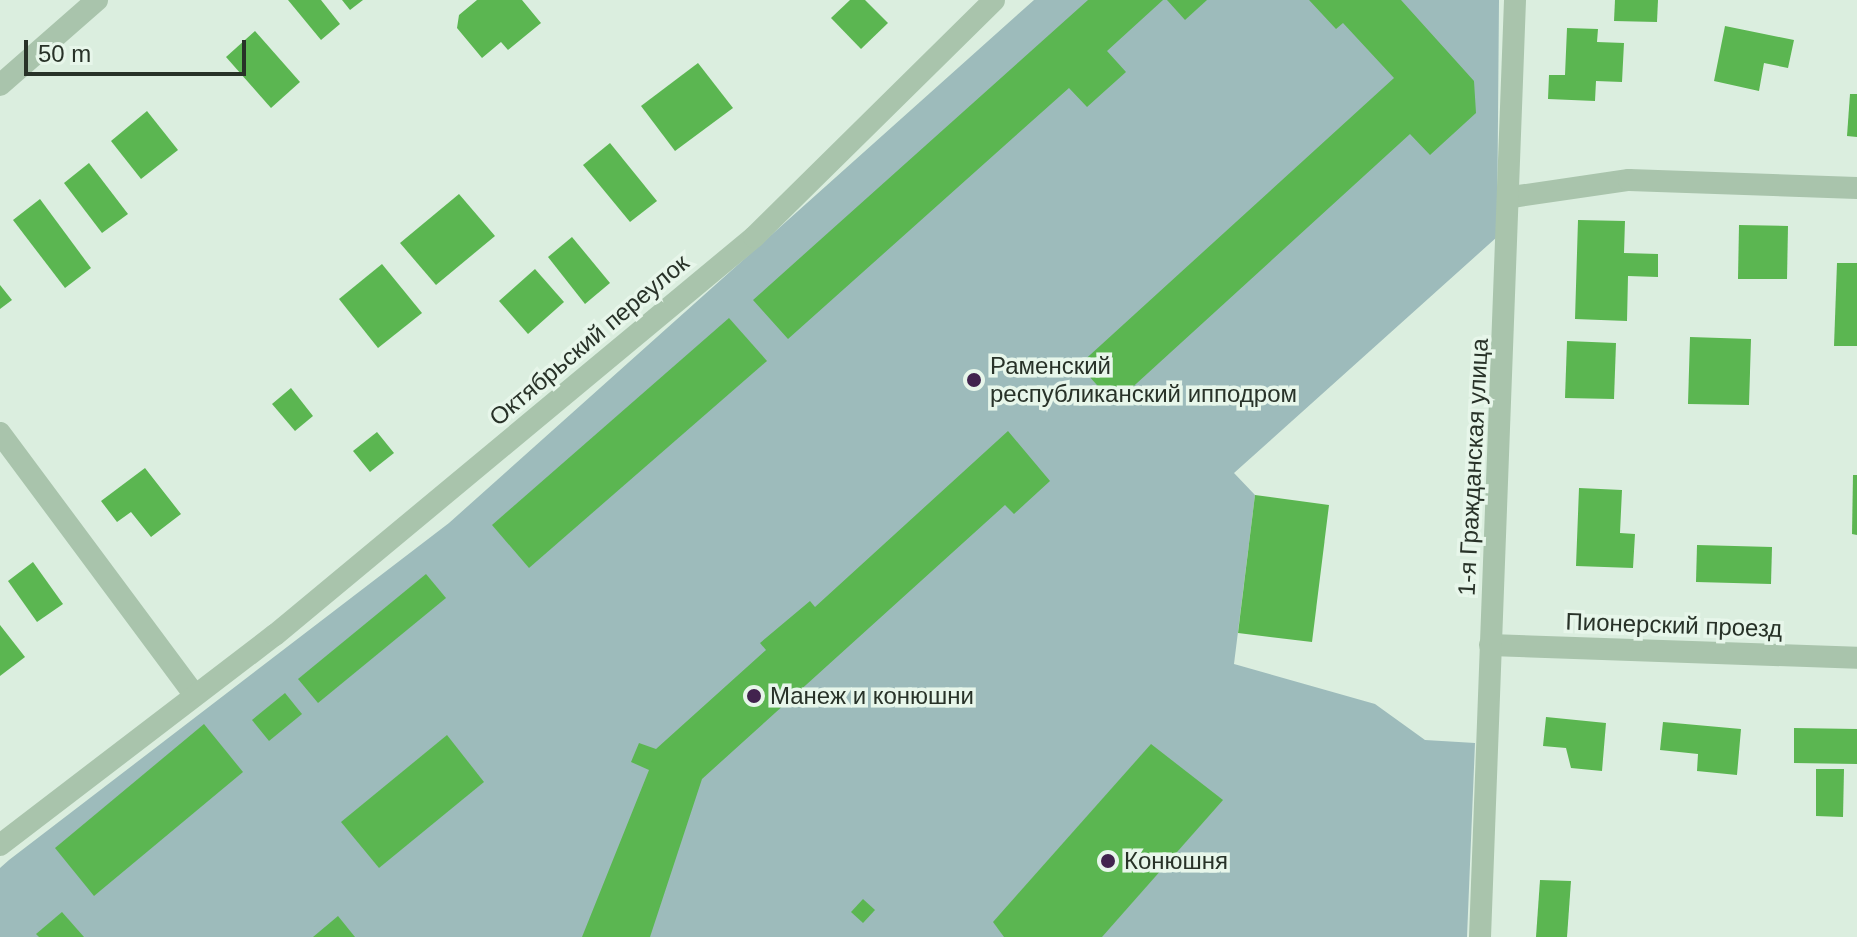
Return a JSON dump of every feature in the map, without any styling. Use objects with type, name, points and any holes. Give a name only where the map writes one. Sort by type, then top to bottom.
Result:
[{"type":"street","points":[[0,85],[97,0]]},
{"type":"street","name":"Октябрьский переулок","points":[[0,845],[194,694],[754,237],[994,0]]},
{"type":"street","name":"1-я Гражданская улица","points":[[1480,937],[1490,645],[1512,197],[1515,0]]},
{"type":"street","points":[[1512,197],[1629,180],[1857,188]]},
{"type":"street","points":[[0,433],[194,694]]},
{"type":"street","name":"Пионерский проезд","points":[[1490,645],[1857,658]]},
{"type":"shaded area","name":"Раменский республиканский ипподром","points":[[1034,0],[1499,0],[1497,237],[1234,473],[1255,495],[1234,664],[1375,704],[1425,740],[1475,743],[1467,937],[0,937],[0,868],[449,523]]},
{"type":"building","points":[[288,0],[321,0],[340,24],[321,40]]},
{"type":"building","points":[[342,0],[363,0],[350,10]]},
{"type":"building","points":[[477,0],[522,0],[541,23],[508,50],[501,42],[482,58],[457,28],[459,15]]},
{"type":"building","points":[[850,0],[865,0],[888,23],[861,49],[831,18]]},
{"type":"building","points":[[1088,0],[1163,0],[1107,51],[1126,72],[1087,107],[1069,88],[788,339],[753,300]]},
{"type":"building","points":[[1167,0],[1207,0],[1185,20]]},
{"type":"building","points":[[1309,0],[1401,0],[1474,81],[1476,113],[1430,155],[1410,134],[1114,404],[1079,365],[1394,78],[1343,23],[1336,29]]},
{"type":"building","points":[[1615,0],[1658,0],[1657,22],[1614,21]]},
{"type":"building","points":[[1725,26],[1794,40],[1788,68],[1764,63],[1759,91],[1714,81]]},
{"type":"building","points":[[1567,28],[1598,29],[1597,42],[1624,43],[1622,82],[1596,81],[1595,101],[1548,99],[1549,75],[1565,75]]},
{"type":"building","points":[[255,31],[300,82],[271,108],[226,57]]},
{"type":"building","points":[[698,63],[733,108],[675,151],[641,106]]},
{"type":"building","points":[[1850,94],[1857,94],[1857,137],[1847,136]]},
{"type":"building","points":[[147,111],[178,150],[141,179],[111,141]]},
{"type":"building","points":[[610,143],[657,201],[630,222],[583,165]]},
{"type":"building","points":[[89,163],[128,214],[102,233],[64,183]]},
{"type":"building","points":[[459,194],[495,236],[436,285],[400,243]]},
{"type":"building","points":[[40,199],[91,268],[65,288],[13,220]]},
{"type":"building","points":[[1578,220],[1625,221],[1624,253],[1658,254],[1658,277],[1628,276],[1627,321],[1575,319]]},
{"type":"building","points":[[1739,225],[1788,226],[1787,279],[1738,279]]},
{"type":"building","points":[[572,237],[610,283],[585,304],[548,257]]},
{"type":"building","points":[[1837,263],[1857,263],[1857,346],[1834,346]]},
{"type":"building","points":[[382,264],[422,313],[378,348],[339,299]]},
{"type":"building","points":[[535,269],[564,302],[528,334],[499,301]]},
{"type":"building","points":[[0,285],[12,300],[0,309]]},
{"type":"building","points":[[729,318],[767,361],[529,568],[492,525]]},
{"type":"building","points":[[1690,337],[1751,339],[1749,405],[1688,404]]},
{"type":"building","points":[[1567,341],[1616,343],[1614,399],[1565,398]]},
{"type":"building","points":[[291,388],[313,416],[295,431],[272,404]]},
{"type":"building","name":"Манеж и конюшни","points":[[1008,431],[1050,481],[1014,514],[1005,505],[702,779],[650,937],[582,937],[649,770],[631,762],[639,743],[656,749],[766,650],[760,643],[810,601],[815,607]]},
{"type":"building","points":[[377,432],[394,453],[370,472],[353,451]]},
{"type":"building","points":[[145,468],[181,514],[151,537],[131,512],[117,522],[101,501]]},
{"type":"building","points":[[1853,475],[1857,475],[1857,535],[1852,534]]},
{"type":"building","points":[[1579,488],[1622,490],[1620,533],[1635,534],[1633,568],[1576,566]]},
{"type":"building","points":[[1255,495],[1329,505],[1312,642],[1238,633]]},
{"type":"building","points":[[1697,545],[1772,547],[1771,584],[1696,582]]},
{"type":"building","points":[[33,562],[63,604],[37,622],[8,581]]},
{"type":"building","points":[[426,574],[446,598],[318,703],[298,679]]},
{"type":"building","points":[[0,625],[25,657],[0,676]]},
{"type":"building","points":[[285,693],[302,714],[269,741],[252,720]]},
{"type":"building","points":[[1546,717],[1606,723],[1602,771],[1571,768],[1566,748],[1543,746]]},
{"type":"building","points":[[1663,722],[1741,729],[1737,775],[1697,771],[1698,754],[1660,750]]},
{"type":"building","points":[[204,724],[243,772],[94,896],[55,848]]},
{"type":"building","points":[[1794,728],[1857,729],[1857,764],[1794,763]]},
{"type":"building","points":[[447,735],[484,782],[379,868],[341,822]]},
{"type":"building","name":"Конюшня","points":[[1151,744],[1223,800],[1102,937],[1004,937],[993,922]]},
{"type":"building","points":[[1816,769],[1844,769],[1843,817],[1816,816]]},
{"type":"building","points":[[1540,880],[1571,881],[1567,937],[1536,937]]},
{"type":"building","points":[[863,899],[875,910],[863,923],[851,912]]},
{"type":"building","points":[[62,912],[84,937],[39,937],[36,934]]},
{"type":"building","points":[[338,916],[355,937],[313,937]]},
{"type":"place","name":"Раменский республиканский ипподром","points":[[974,380]]},
{"type":"place","name":"Манеж и конюшни","points":[[754,696]]},
{"type":"place","name":"Конюшня","points":[[1108,861]]}]
